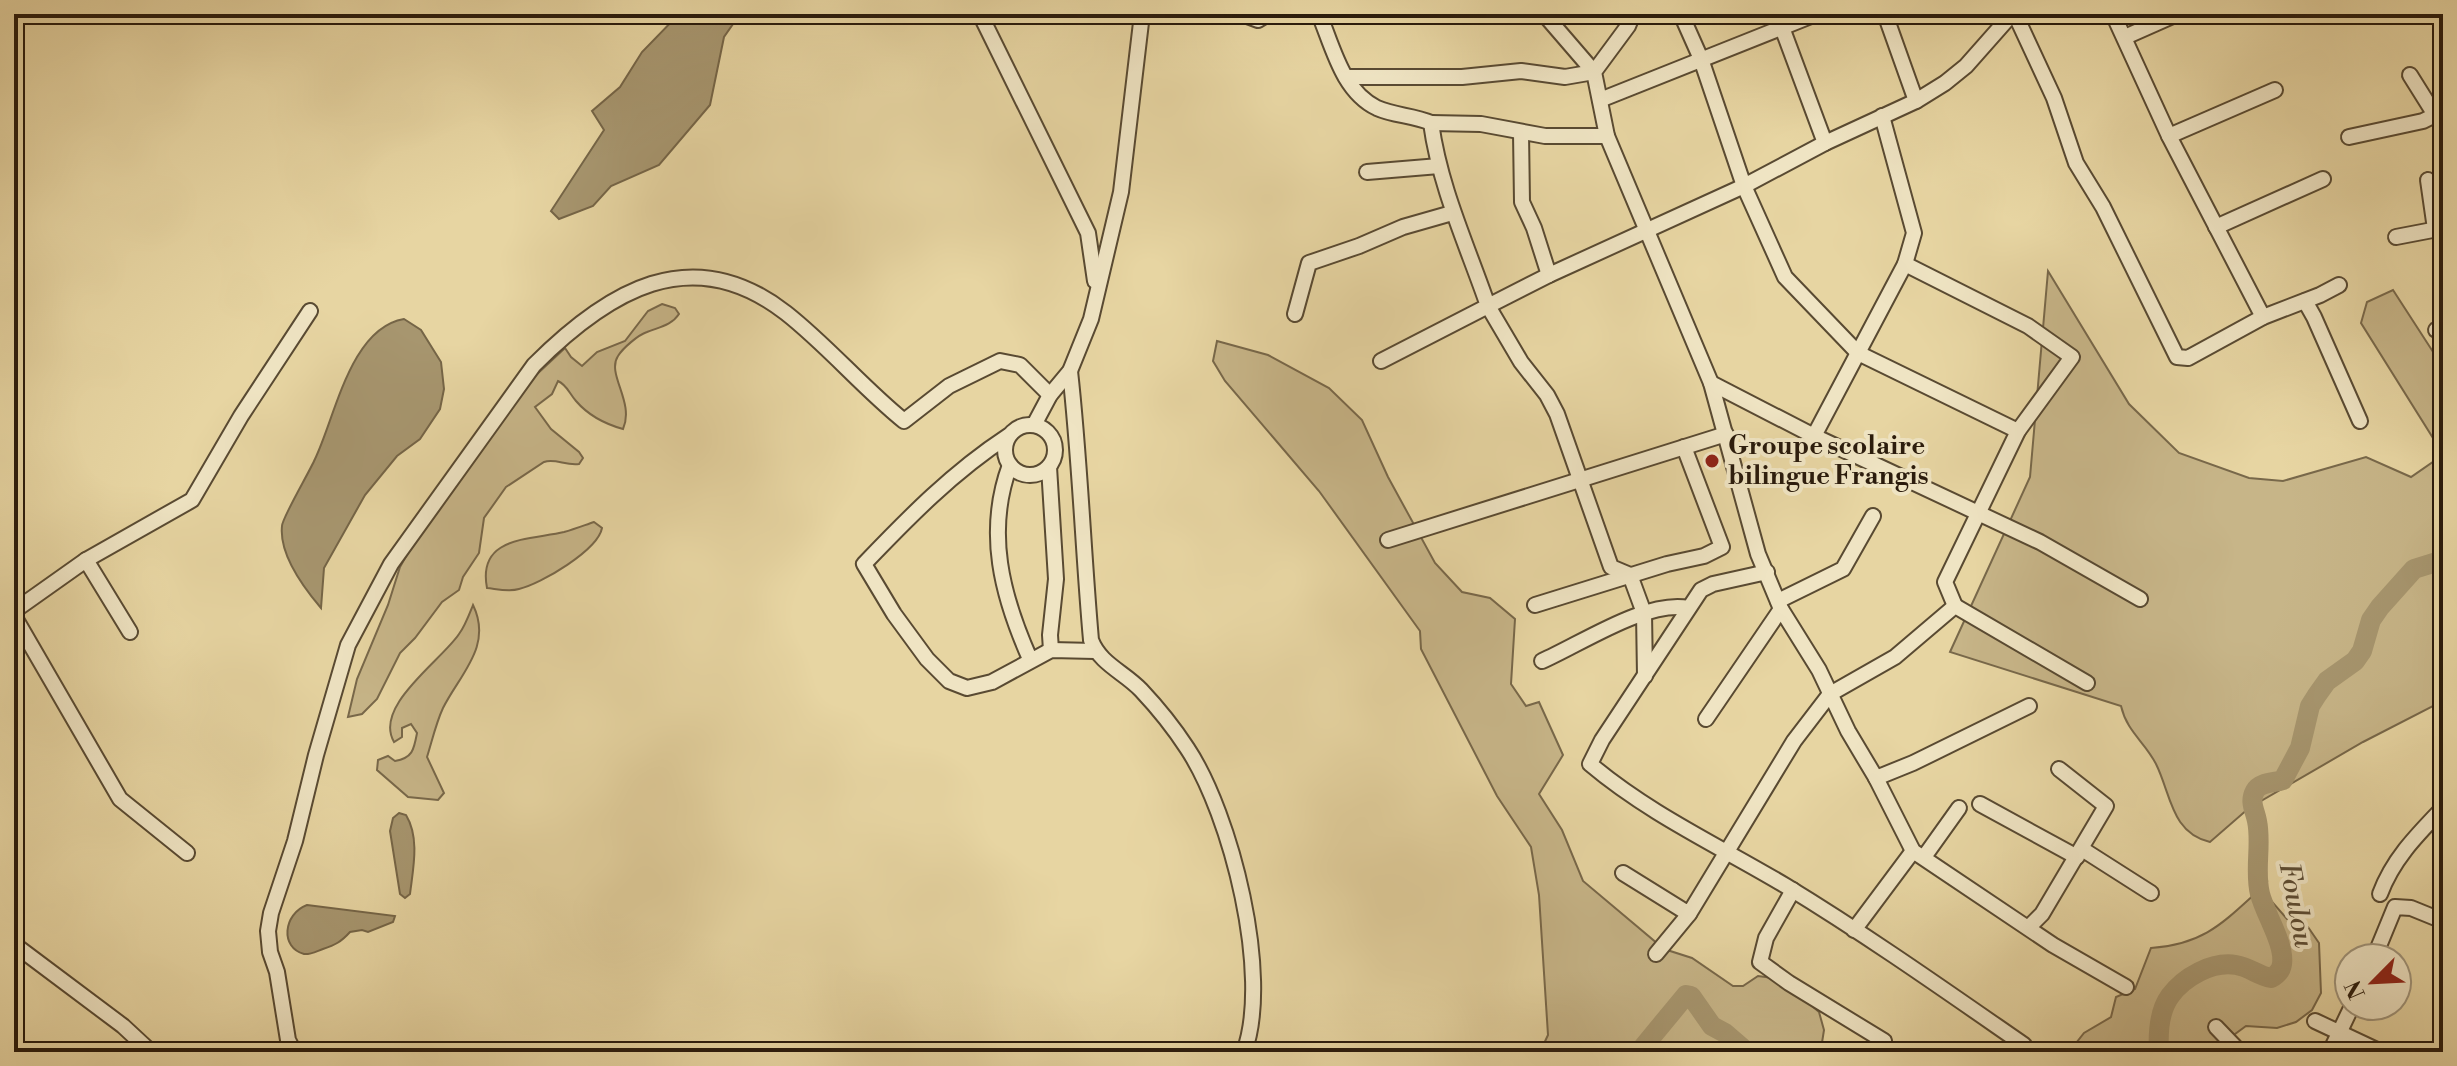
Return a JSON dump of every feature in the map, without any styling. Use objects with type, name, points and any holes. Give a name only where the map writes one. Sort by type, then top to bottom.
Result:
[{"type":"street","points":[[980,14],[1088,233],[1096,294]]},
{"type":"street","points":[[1034,425],[1050,395],[1070,371],[1091,319],[1121,192],[1142,14]]},
{"type":"street","points":[[1242,14],[1258,20],[1268,14]]},
{"type":"street","points":[[1319,14],[1354,92],[1375,107],[1431,123],[1481,124],[1545,136],[1607,136]]},
{"type":"street","points":[[1544,14],[1594,72],[1607,136],[1711,383],[1758,554],[1779,605],[1819,670],[1858,751],[1919,854],[2004,914],[2126,987]]},
{"type":"street","points":[[1346,77],[1462,77],[1521,71],[1565,77],[1594,72],[1628,26],[1633,14]]},
{"type":"street","points":[[1681,14],[1701,59],[1744,186],[1785,277],[1858,353],[2018,431]]},
{"type":"street","points":[[1600,100],[1701,59],[1779,20],[1816,14]]},
{"type":"street","points":[[1885,14],[1916,101]]},
{"type":"street","points":[[1381,361],[1549,275],[1744,186],[1825,143],[1916,101],[1966,66],[2014,14],[2054,98],[2076,163],[2103,207],[2177,357],[2188,358],[2263,317],[2339,285]]},
{"type":"street","points":[[2113,14],[2169,136],[2263,317]]},
{"type":"street","points":[[2125,37],[2177,14]]},
{"type":"street","points":[[1779,20],[1825,143]]},
{"type":"street","points":[[2349,137],[2423,121],[2439,113],[2410,75]]},
{"type":"street","points":[[2169,136],[2275,90]]},
{"type":"street","points":[[1814,436],[1905,264],[1914,233],[1882,116]]},
{"type":"street","points":[[1431,123],[1452,213],[1488,306],[1521,362],[1552,404],[1611,567],[1630,575],[1644,613],[1645,676]]},
{"type":"street","points":[[1521,133],[1522,202],[1549,275]]},
{"type":"street","points":[[1367,172],[1439,166]]},
{"type":"street","points":[[2216,227],[2323,179]]},
{"type":"street","points":[[2396,237],[2439,229],[2428,180]]},
{"type":"street","points":[[1295,314],[1309,263],[1403,227],[1452,213]]},
{"type":"street","points":[[1905,264],[2028,326],[2072,357],[2018,431],[1945,582],[1955,606],[2087,683]]},
{"type":"street","points":[[294,1052],[288,1040],[268,931],[348,645],[391,564],[526,375],[549,350],[584,321],[625,295],[647,285],[692,276],[733,284],[784,312],[904,421],[949,386],[1000,361],[1020,365],[1050,395]]},
{"type":"street","points":[[2305,301],[2360,421]]},
{"type":"street","points":[[187,853],[120,799],[14,614],[86,560],[192,500],[241,416],[310,311]]},
{"type":"street","points":[[1070,371],[1079,449],[1083,552],[1091,640],[1095,651],[1140,689],[1188,748],[1220,815],[1252,946],[1255,989],[1244,1052]]},
{"type":"street","points":[[1711,383],[1814,436],[2040,542],[2140,599]]},
{"type":"street","points":[[1051,650],[1056,579],[1049,467],[1055,451],[1054,442],[1043,428],[1034,425],[1015,429],[971,461],[939,488],[864,564],[894,614],[927,659],[949,681],[967,688],[1001,677],[1051,650],[1095,651]]},
{"type":"street","points":[[1388,540],[1726,434]]},
{"type":"street","points":[[1008,436],[1005,451],[1010,465],[1018,472],[1039,474],[1049,467]]},
{"type":"street","points":[[1535,605],[1704,556],[1722,547],[1684,447]]},
{"type":"street","points":[[1010,465],[998,504],[997,549],[1012,620],[1030,659]]},
{"type":"street","points":[[1706,719],[1779,605],[1843,569],[1873,516]]},
{"type":"street","points":[[86,560],[130,632]]},
{"type":"street","points":[[1767,572],[1713,584],[1701,590],[1602,740],[1590,764],[1661,814],[1793,890],[2024,1045]]},
{"type":"street","points":[[1542,661],[1644,613],[1673,606],[1688,608]]},
{"type":"street","points":[[1656,954],[1689,914],[1794,741],[1830,694],[1895,657],[1955,606]]},
{"type":"street","points":[[1876,778],[2029,706]]},
{"type":"street","points":[[2029,927],[2042,914],[2106,806],[2059,769]]},
{"type":"street","points":[[1980,804],[2080,853],[2151,893]]},
{"type":"street","points":[[1854,930],[1959,808]]},
{"type":"street","points":[[2443,808],[2399,857],[2374,892],[2395,907],[2411,908],[2443,921]]},
{"type":"street","points":[[1623,873],[1689,914]]},
{"type":"street","points":[[1793,890],[1766,938],[1760,962],[1884,1041]]},
{"type":"street","points":[[2381,942],[2395,907]]},
{"type":"street","points":[[16,947],[123,1026],[151,1052]]},
{"type":"street","points":[[2315,1021],[2381,1052]]},
{"type":"street","points":[[2330,1052],[2345,1022]]},
{"type":"street","points":[[2216,1027],[2240,1052]]},
{"type":"shaded area","points":[[679,14],[740,14],[724,37],[710,105],[659,165],[611,186],[593,206],[559,219],[551,211],[604,130],[592,111],[620,87],[642,52]]},
{"type":"shaded area","points":[[2048,271],[2129,404],[2179,453],[2249,478],[2283,481],[2366,457],[2411,477],[2443,455],[2443,701],[2363,742],[2249,808],[2210,842],[2187,830],[2180,821],[2152,756],[2127,723],[2121,706],[1950,652],[2030,477]]},
{"type":"shaded area","points":[[2393,290],[2437,358],[2443,357],[2443,454],[2361,323],[2367,302]]},
{"type":"shaded area","points":[[662,304],[675,308],[679,314],[669,324],[635,339],[620,353],[615,363],[626,409],[623,429],[591,415],[558,381],[552,394],[535,407],[551,429],[583,458],[579,464],[544,462],[506,487],[484,518],[479,553],[463,577],[459,590],[442,602],[400,653],[377,699],[362,714],[348,717],[357,679],[388,605],[400,567],[448,482],[521,389],[565,348],[582,366],[597,352],[625,341],[648,311]]},
{"type":"shaded area","points":[[404,319],[421,330],[441,362],[444,389],[440,409],[420,439],[397,456],[365,495],[324,568],[321,608],[300,581],[284,548],[283,521],[315,459],[357,356],[385,326]]},
{"type":"shaded area","points":[[1217,341],[1268,355],[1329,388],[1362,420],[1388,477],[1435,563],[1462,592],[1490,598],[1515,619],[1511,684],[1526,706],[1539,702],[1563,755],[1539,794],[1562,830],[1583,881],[1664,949],[1692,958],[1733,986],[1743,986],[1758,976],[1781,979],[1819,1012],[1824,1030],[1822,1052],[1755,1053],[1703,1047],[1677,1052],[1540,1052],[1548,1035],[1539,895],[1531,847],[1497,796],[1421,649],[1420,631],[1319,491],[1225,381],[1213,361]]},
{"type":"shaded area","points":[[594,522],[602,528],[598,537],[580,556],[554,573],[515,590],[487,588],[486,571],[490,558],[498,550],[522,540],[564,532]]},
{"type":"shaded area","points":[[473,605],[478,620],[477,647],[443,708],[427,757],[444,793],[438,800],[408,797],[377,770],[378,760],[388,756],[395,761],[406,758],[415,744],[417,733],[411,724],[402,728],[402,737],[394,742],[390,728],[393,714],[412,684],[459,634]]},
{"type":"shaded area","points":[[399,813],[406,815],[414,844],[410,894],[405,898],[400,894],[390,831],[393,818]]},
{"type":"shaded area","points":[[2267,883],[2266,895],[2287,919],[2308,927],[2319,943],[2321,993],[2312,1010],[2296,1022],[2277,1028],[2246,1026],[2231,1037],[2233,1052],[2069,1052],[2084,1033],[2111,1017],[2116,997],[2135,989],[2151,948],[2187,941],[2215,928]]},
{"type":"shaded area","points":[[307,905],[395,916],[393,922],[368,932],[350,932],[334,944],[304,954],[291,945],[288,931],[293,916]]},
{"type":"waterway","name":"Foulou","points":[[2159,1052],[2161,1016],[2170,996],[2191,977],[2208,968],[2227,964],[2271,978],[2280,971],[2281,947],[2258,885],[2258,830],[2253,795],[2260,786],[2283,780],[2300,748],[2310,706],[2327,681],[2355,661],[2362,651],[2371,620],[2380,607],[2414,569],[2443,560]]},
{"type":"waterway","name":"Foulou","points":[[1639,1052],[1686,995],[1691,996],[1712,1026],[1747,1052]]},
{"type":"place","name":"Groupe scolaire bilingue Frangis","points":[[1712,461]]}]
